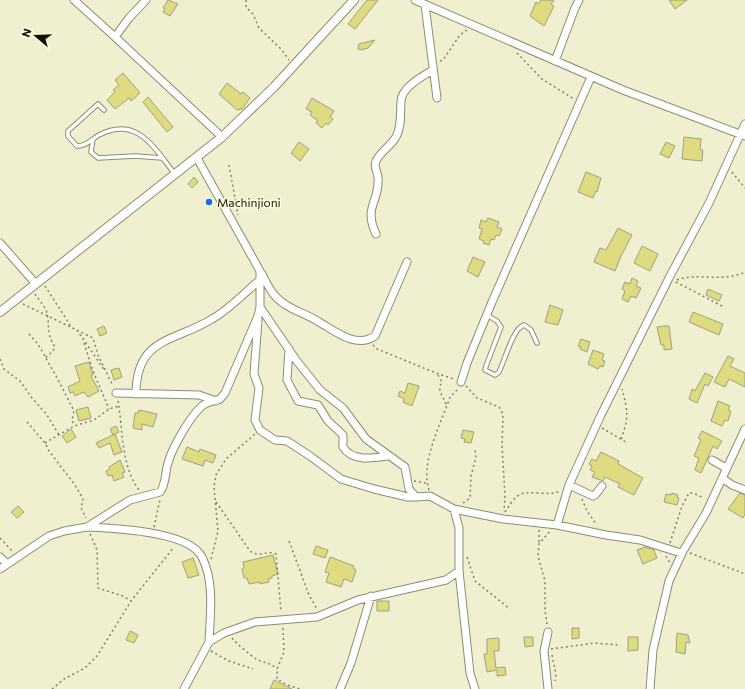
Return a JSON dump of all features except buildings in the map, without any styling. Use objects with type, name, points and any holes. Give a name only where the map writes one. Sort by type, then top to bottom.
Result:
[{"type":"street","points":[[74,0],[222,137]]},
{"type":"street","points":[[115,37],[129,18],[146,0]]},
{"type":"street","points":[[0,312],[198,158],[222,137],[294,66],[354,0]]},
{"type":"street","points":[[415,0],[591,77],[743,135]]},
{"type":"street","points":[[555,61],[575,8],[580,0]]},
{"type":"street","points":[[425,5],[437,98]]},
{"type":"street","points":[[376,234],[372,226],[371,211],[378,188],[378,177],[375,167],[376,162],[380,154],[396,137],[402,114],[402,97],[408,88],[433,67]]},
{"type":"street","points":[[461,382],[469,356],[591,77]]},
{"type":"street","points":[[556,525],[569,484],[596,425],[668,278],[709,203],[726,163],[743,135],[745,124]]},
{"type":"street","points":[[198,158],[260,271],[276,297],[290,309],[320,322],[339,335],[359,341],[370,339],[375,336],[382,323],[407,262]]},
{"type":"street","points":[[0,243],[36,284]]},
{"type":"street","points":[[260,271],[260,307],[254,374],[259,388],[255,420],[260,430],[278,441],[287,441],[341,479],[380,490],[416,497],[430,496],[452,508],[503,519],[556,525],[640,540],[682,552]]},
{"type":"street","points":[[136,394],[138,371],[141,363],[148,353],[176,335],[212,320],[261,279]]},
{"type":"street","points":[[260,307],[326,396],[343,408],[366,439],[405,467],[409,490],[416,497]]},
{"type":"street","points":[[87,527],[120,505],[137,497],[157,494],[162,490],[168,464],[175,444],[201,407],[220,399],[225,393],[258,316]]},
{"type":"street","points":[[289,348],[288,380],[298,401],[313,404],[321,408],[328,421],[343,435],[344,447],[351,454],[366,459],[388,456]]},
{"type":"street","points":[[116,392],[199,396],[216,401]]},
{"type":"street","points":[[648,688],[653,650],[662,603],[669,581],[682,552],[711,503],[745,429]]},
{"type":"street","points":[[712,460],[726,468]]},
{"type":"street","points":[[722,478],[732,485],[745,490]]},
{"type":"street","points":[[569,484],[593,496],[602,486]]},
{"type":"street","points":[[452,508],[458,528],[459,571],[470,673],[475,689]]},
{"type":"street","points":[[0,569],[49,536],[64,531],[87,527],[114,528],[152,533],[179,541],[199,552],[205,563],[208,574],[210,596],[208,646]]},
{"type":"street","points":[[0,557],[7,564]]},
{"type":"street","points":[[184,689],[208,646],[224,633],[255,622],[322,615],[343,605],[371,596],[446,580],[459,571]]},
{"type":"street","points":[[340,689],[351,664],[371,596]]},
{"type":"street","points":[[548,632],[544,651],[548,689]]},
{"type":"lane","points":[[104,110],[100,105],[96,106],[68,134],[77,146],[82,146],[93,138],[106,132],[124,129],[133,130],[138,132],[150,143],[175,175]]},
{"type":"lane","points":[[93,138],[91,152],[98,158],[136,156],[162,158]]},
{"type":"lane","points":[[487,315],[497,321],[501,328],[485,370],[491,374],[497,374],[500,372],[516,331],[520,326],[524,325],[531,330],[537,343]]},
{"type":"path","points":[[246,0],[246,7],[253,14],[259,28],[281,49],[294,66]]},
{"type":"path","points":[[433,67],[443,60],[464,31],[475,25]]},
{"type":"path","points":[[517,52],[542,79],[571,96],[578,104]]},
{"type":"path","points":[[726,163],[745,188]]},
{"type":"path","points":[[229,165],[239,218]]},
{"type":"path","points":[[724,307],[674,281],[687,276],[716,278],[745,272]]},
{"type":"path","points":[[36,284],[47,316],[49,337],[55,347],[53,351],[45,358]]},
{"type":"path","points":[[36,284],[72,328]]},
{"type":"path","points":[[15,300],[93,338],[98,355],[116,392],[126,454],[134,483],[144,496]]},
{"type":"path","points":[[76,330],[106,373]]},
{"type":"path","points":[[29,334],[38,344],[60,381],[74,411],[72,420],[74,426]]},
{"type":"path","points":[[370,339],[377,349],[437,374],[461,382],[477,398],[499,407],[503,414],[502,446],[505,495],[504,514],[514,500],[521,494],[553,493],[569,484]]},
{"type":"path","points":[[84,342],[93,371],[109,409]]},
{"type":"path","points":[[0,359],[4,369],[20,381],[32,398],[43,409],[59,435]]},
{"type":"path","points":[[437,374],[442,382],[439,387],[446,407]]},
{"type":"path","points":[[619,380],[628,411],[627,422],[620,439]]},
{"type":"path","points":[[430,496],[427,483],[426,464],[451,395],[458,388],[461,382]]},
{"type":"path","points":[[45,443],[74,426],[94,420],[109,409],[119,406]]},
{"type":"path","points":[[27,422],[45,443],[83,500],[81,508],[97,550],[98,588],[123,596],[131,601]]},
{"type":"path","points":[[596,425],[626,442]]},
{"type":"path","points":[[208,574],[218,531],[214,483],[220,466],[239,447],[260,430]]},
{"type":"path","points":[[452,508],[466,502],[470,498],[471,476],[476,457],[476,450]]},
{"type":"path","points":[[578,489],[587,512],[606,535]]},
{"type":"path","points":[[152,533],[162,490]]},
{"type":"path","points":[[668,548],[682,506],[689,493],[693,493],[711,503]]},
{"type":"path","points":[[216,502],[250,551],[258,555],[272,552],[276,554],[283,620],[284,652],[277,669],[277,679],[300,689]]},
{"type":"path","points":[[538,523],[538,560],[545,581],[545,610],[556,674],[555,682]]},
{"type":"path","points":[[539,544],[556,525]]},
{"type":"path","points":[[0,538],[16,557]]},
{"type":"path","points":[[52,689],[64,679],[85,668],[97,656],[131,601],[179,541]]},
{"type":"path","points":[[288,541],[312,601],[322,615]]},
{"type":"path","points":[[459,551],[469,560],[475,581],[510,609]]},
{"type":"path","points":[[682,552],[745,574]]},
{"type":"path","points":[[224,633],[232,637],[236,644],[255,658],[270,663],[277,669]]},
{"type":"path","points":[[551,649],[595,643],[618,645]]},
{"type":"path","points":[[208,646],[252,669]]},
{"type":"place","name":"Machinjioni","points":[[209,202]]}]
